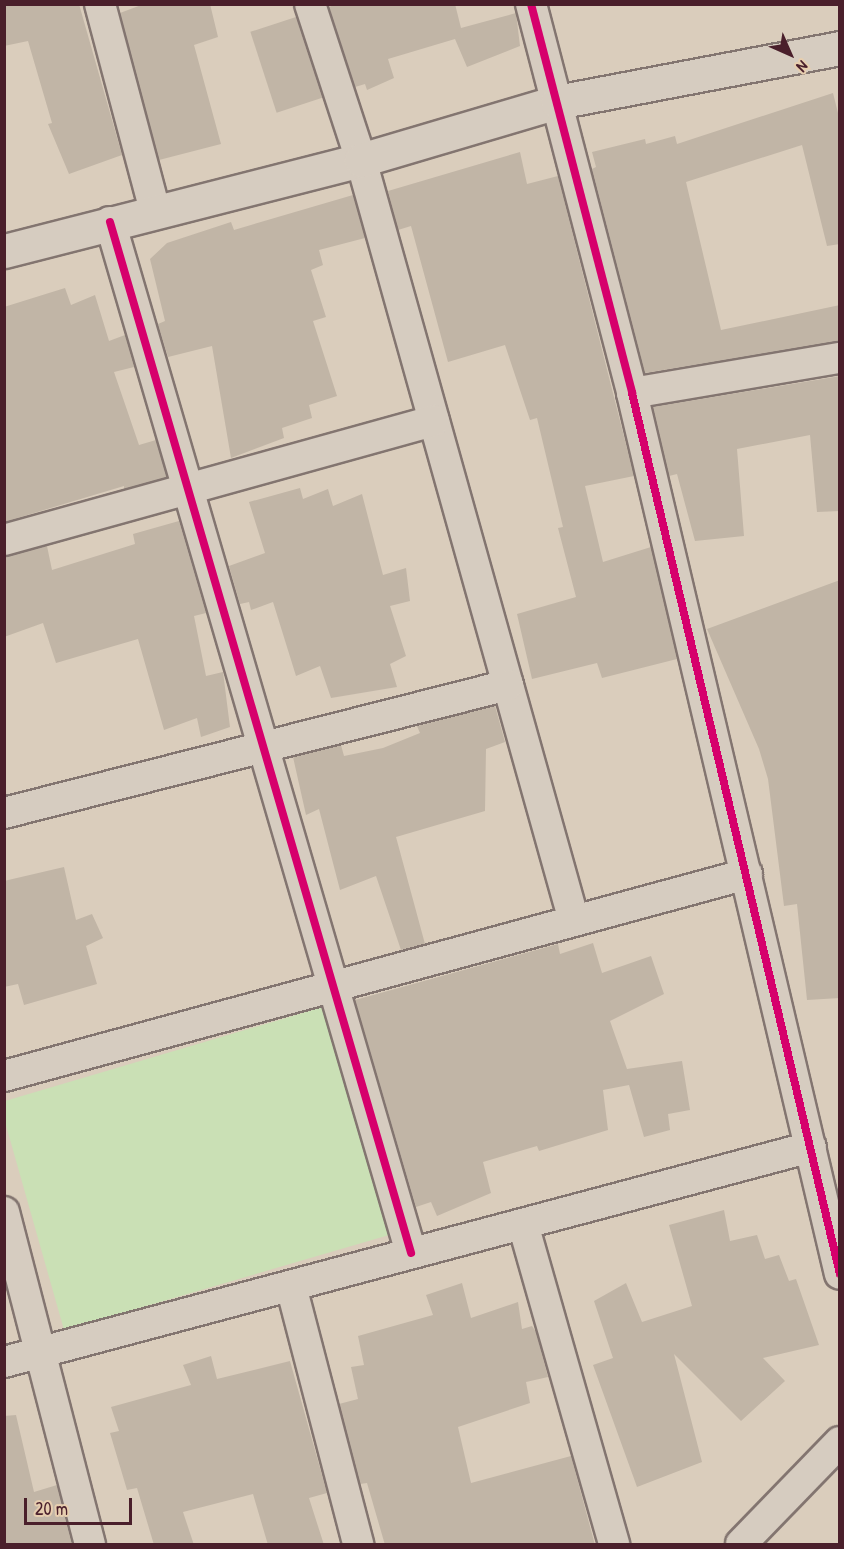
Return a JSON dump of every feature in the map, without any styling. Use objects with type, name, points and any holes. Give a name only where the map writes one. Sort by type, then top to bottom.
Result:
[{"type":"street","points":[[100,4],[155,211]]},
{"type":"street","points":[[310,4],[361,160],[574,921]]},
{"type":"street","points":[[531,4],[632,393],[840,1274]]},
{"type":"street","points":[[4,250],[361,160],[557,102],[840,48]]},
{"type":"street","points":[[110,222],[411,1253]]},
{"type":"street","points":[[632,393],[840,358]]},
{"type":"street","points":[[4,540],[434,421]]},
{"type":"street","points":[[4,813],[508,685]]},
{"type":"street","points":[[4,1076],[747,874]]},
{"type":"street","points":[[4,1362],[811,1147]]},
{"type":"street","points":[[4,1212],[90,1545]]},
{"type":"street","points":[[523,1224],[614,1545]]},
{"type":"street","points":[[291,1286],[358,1545]]},
{"type":"street","points":[[741,1545],[840,1442]]},
{"type":"green space","points":[[323,1007],[389,1235],[64,1330],[5,1122],[5,1101]]},
{"type":"building","points":[[4,4],[79,4],[122,155],[69,174],[48,124],[52,123],[28,41],[4,46]]},
{"type":"building","points":[[144,4],[210,4],[218,37],[194,45],[221,144],[159,160],[120,13]]},
{"type":"building","points":[[336,4],[455,4],[461,28],[516,13],[520,46],[467,67],[455,39],[388,59],[394,78],[367,90],[365,84],[355,87],[329,7]]},
{"type":"building","points":[[296,17],[322,98],[277,113],[250,32]]},
{"type":"building","points":[[833,93],[840,121],[840,244],[827,246],[802,145],[686,182],[721,330],[840,305],[840,341],[645,373],[592,169],[596,167],[592,152],[645,139],[646,144],[675,136],[677,144]]},
{"type":"building","points":[[520,152],[527,184],[558,176],[634,476],[585,486],[603,562],[651,547],[677,659],[602,678],[597,663],[532,679],[517,614],[576,597],[558,528],[563,527],[537,418],[530,420],[505,345],[448,362],[411,226],[398,230],[388,191]]},
{"type":"building","points":[[353,195],[365,238],[319,250],[323,265],[311,270],[326,317],[313,321],[337,396],[309,405],[312,418],[282,428],[284,438],[231,458],[212,346],[168,357],[158,324],[165,321],[150,259],[167,243],[231,222],[234,230]]},
{"type":"building","points":[[65,288],[71,305],[95,295],[109,341],[125,335],[134,367],[114,372],[139,445],[156,440],[167,477],[124,489],[124,486],[4,522],[4,307]]},
{"type":"building","points":[[840,376],[840,511],[817,512],[810,435],[737,449],[744,536],[695,541],[677,474],[669,476],[653,407]]},
{"type":"building","points":[[300,488],[303,499],[328,489],[333,506],[362,494],[383,575],[406,568],[410,601],[390,606],[406,656],[390,664],[397,687],[331,698],[320,666],[296,676],[273,602],[251,610],[249,602],[240,604],[229,566],[265,553],[249,502]]},
{"type":"building","points":[[179,521],[206,613],[194,616],[206,676],[223,672],[230,727],[201,737],[197,718],[164,730],[138,639],[56,663],[43,623],[4,637],[4,557],[47,546],[52,570],[135,544],[133,534]]},
{"type":"building","points":[[840,580],[840,998],[807,1000],[797,904],[784,906],[768,779],[759,749],[707,629]]},
{"type":"building","points":[[495,706],[505,742],[486,749],[485,811],[396,837],[425,944],[401,950],[376,876],[340,890],[319,809],[306,815],[293,757],[341,745],[344,756],[383,748],[420,733],[417,726]]},
{"type":"building","points":[[64,867],[76,920],[92,914],[103,938],[86,946],[97,984],[24,1005],[18,984],[4,987],[4,881]]},
{"type":"building","points":[[593,943],[602,973],[651,956],[664,994],[610,1021],[627,1069],[682,1061],[690,1110],[668,1114],[670,1130],[644,1137],[629,1085],[603,1090],[608,1130],[539,1151],[537,1146],[483,1162],[491,1193],[437,1216],[431,1202],[416,1207],[355,1000],[558,944],[560,954]]},
{"type":"building","points":[[724,1210],[730,1241],[757,1235],[765,1259],[779,1255],[789,1281],[796,1279],[819,1345],[763,1358],[785,1381],[741,1421],[674,1354],[702,1462],[637,1487],[593,1365],[613,1358],[594,1301],[626,1283],[642,1322],[692,1306],[669,1225]]},
{"type":"building","points":[[462,1283],[471,1318],[518,1302],[522,1329],[532,1326],[536,1332],[548,1377],[526,1382],[530,1403],[458,1427],[471,1483],[571,1456],[595,1545],[385,1545],[367,1483],[360,1484],[339,1404],[358,1399],[351,1367],[364,1365],[358,1336],[433,1315],[426,1295]]},
{"type":"building","points":[[211,1356],[217,1379],[290,1361],[327,1493],[309,1498],[324,1545],[268,1545],[253,1494],[183,1512],[194,1545],[154,1545],[137,1488],[127,1490],[110,1433],[119,1431],[111,1407],[191,1385],[183,1365]]},
{"type":"building","points":[[16,1415],[34,1492],[57,1485],[72,1545],[4,1545],[4,1416]]},
{"type":"cycle path","points":[[531,4],[632,393],[840,1274]]},
{"type":"cycle path","points":[[110,222],[411,1253]]}]
